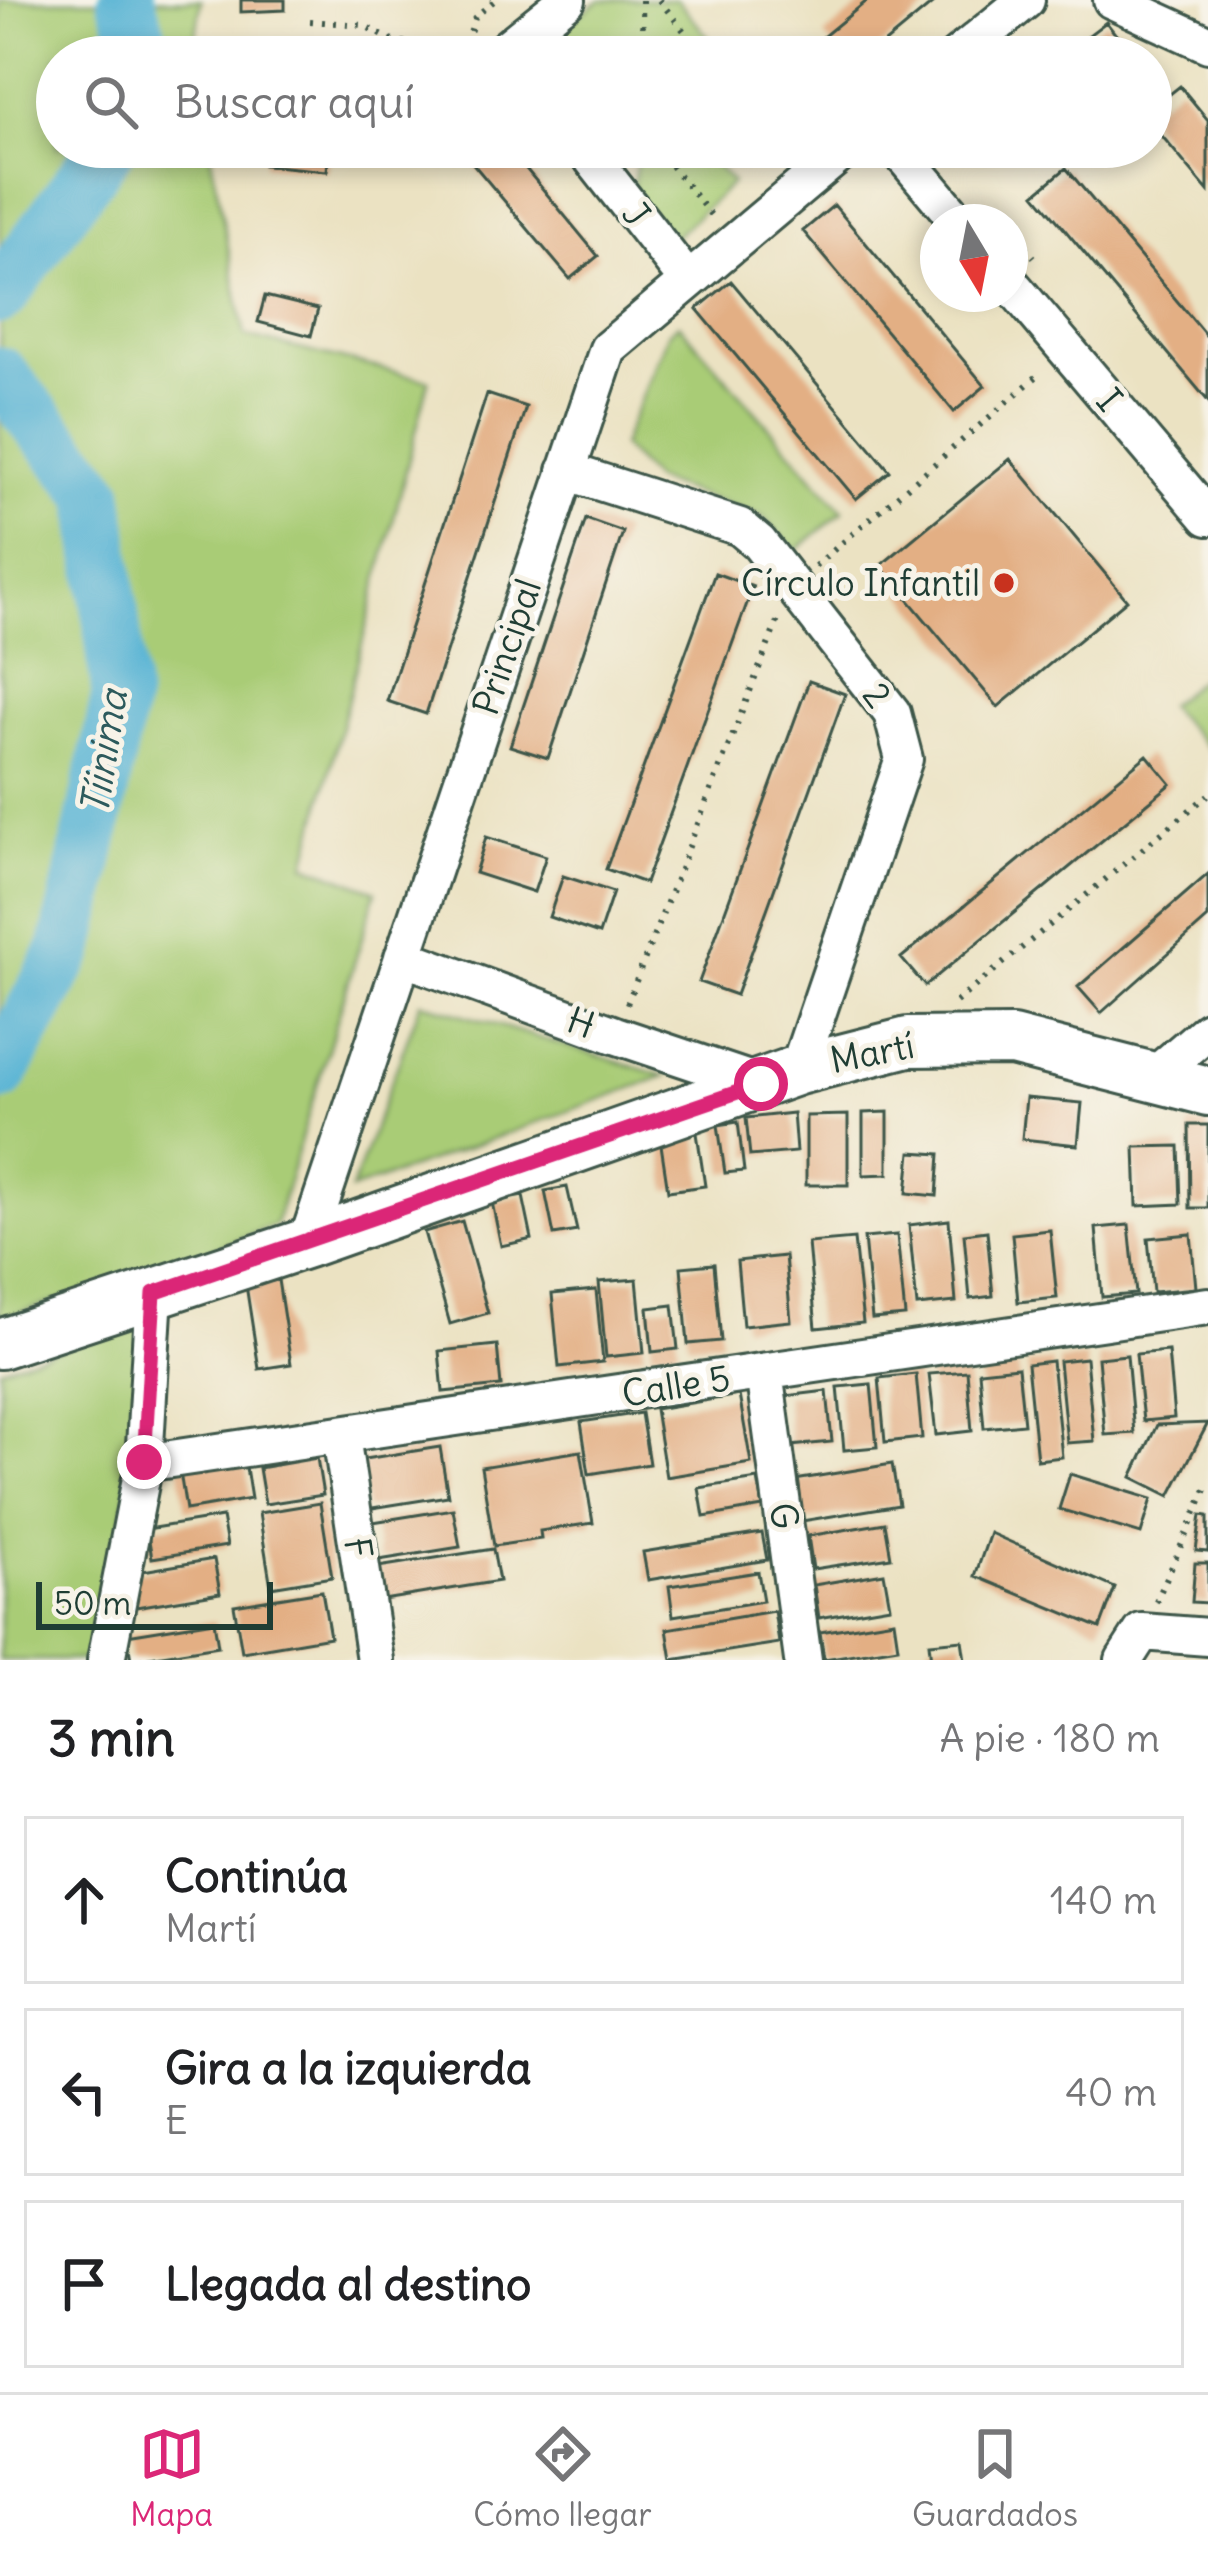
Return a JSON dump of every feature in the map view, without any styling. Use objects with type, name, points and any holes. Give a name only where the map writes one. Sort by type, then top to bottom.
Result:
[{"type":"street","points":[[982,36],[1026,0]]},
{"type":"street","points":[[1112,0],[1208,44]]},
{"type":"street","points":[[533,36],[572,17]]},
{"type":"street","name":"J","points":[[599,168],[688,281]]},
{"type":"street","name":"Principal","points":[[307,1243],[608,349],[823,168]]},
{"type":"street","points":[[914,168],[944,204]]},
{"type":"street","name":"I","points":[[1028,304],[1208,518]]},
{"type":"street","name":"2","points":[[566,471],[740,527],[759,543],[892,713],[904,759],[779,1077]]},
{"type":"street","name":"H","points":[[403,957],[615,1035],[779,1077]]},
{"type":"street","points":[[1153,1077],[1208,1030]]},
{"type":"street","name":"Martí","points":[[0,1344],[307,1243],[779,1077],[908,1042],[1012,1041],[1208,1091]]},
{"type":"street","points":[[106,1660],[144,1462],[154,1293]]},
{"type":"street","name":"Calle 5","points":[[144,1462],[1208,1306]]},
{"type":"street","name":"G","points":[[764,1372],[803,1660]]},
{"type":"street","name":"F","points":[[341,1436],[375,1660]]},
{"type":"street","points":[[1133,1646],[1208,1637]]},
{"type":"path","points":[[470,36],[475,17],[495,0]]},
{"type":"path","points":[[642,0],[643,36]]},
{"type":"path","points":[[659,0],[688,36]]},
{"type":"path","points":[[572,17],[608,36]]},
{"type":"path","points":[[310,21],[363,25],[383,36]]},
{"type":"path","points":[[673,168],[734,243]]},
{"type":"path","points":[[615,1035],[791,587],[1046,369]]},
{"type":"path","points":[[908,1042],[1208,795]]},
{"type":"path","points":[[1133,1646],[1208,1485]]},
{"type":"green space","points":[[0,0],[201,0],[196,36],[36,36],[36,168],[213,168],[245,336],[429,380],[306,864],[376,891],[275,1225],[157,1272],[0,1318]]},
{"type":"green space","points":[[600,0],[677,0],[707,36],[551,36]]},
{"type":"green space","points":[[636,168],[718,168],[732,183],[670,241],[632,193]]},
{"type":"green space","points":[[679,324],[843,511],[796,551],[762,516],[654,480],[621,446],[669,332]]},
{"type":"green space","points":[[1208,673],[1208,748],[1167,706]]},
{"type":"green space","points":[[421,1002],[665,1076],[351,1190]]},
{"type":"green space","points":[[148,1319],[105,1660],[0,1660],[0,1368]]},
{"type":"building","points":[[241,0],[285,0],[285,10],[241,12]]},
{"type":"building","points":[[868,0],[937,0],[893,36],[824,36]]},
{"type":"building","points":[[1106,22],[1117,36],[1088,36]]},
{"type":"building","points":[[1180,86],[1208,120],[1208,191],[1172,148],[1172,92]]},
{"type":"building","points":[[477,168],[525,168],[598,256],[570,279]]},
{"type":"building","points":[[1066,168],[1208,338],[1208,401],[1035,194]]},
{"type":"building","points":[[834,205],[985,386],[954,412],[803,231]]},
{"type":"building","points":[[731,281],[890,471],[856,499],[697,309]]},
{"type":"building","points":[[265,296],[318,309],[311,336],[258,322]]},
{"type":"building","points":[[487,394],[526,407],[426,714],[387,701]]},
{"type":"building","name":"Círculo Infantil","points":[[1010,459],[1127,600],[998,707],[880,566]]},
{"type":"building","points":[[586,519],[623,532],[548,758],[510,746]]},
{"type":"building","points":[[715,573],[753,587],[645,883],[606,869]]},
{"type":"building","points":[[809,681],[845,694],[736,995],[699,982]]},
{"type":"building","points":[[1147,755],[1171,784],[925,986],[901,958]]},
{"type":"building","points":[[486,837],[546,856],[534,892],[475,873]]},
{"type":"building","points":[[1208,874],[1208,918],[1101,1013],[1078,987]]},
{"type":"building","points":[[563,876],[613,892],[599,934],[549,917]]},
{"type":"building","points":[[1026,1098],[1082,1103],[1078,1145],[1022,1139]]},
{"type":"building","points":[[888,1112],[888,1174],[863,1175],[863,1113]]},
{"type":"building","points":[[793,1113],[796,1152],[750,1156],[746,1118]]},
{"type":"building","points":[[848,1115],[848,1185],[806,1185],[806,1116]]},
{"type":"building","points":[[738,1122],[744,1171],[725,1173],[718,1125]]},
{"type":"building","points":[[1189,1125],[1208,1125],[1208,1208],[1190,1208]]},
{"type":"building","points":[[697,1133],[705,1186],[668,1191],[660,1138]]},
{"type":"building","points":[[1179,1146],[1181,1204],[1137,1206],[1135,1147]]},
{"type":"building","points":[[911,1152],[940,1154],[937,1196],[907,1193]]},
{"type":"building","points":[[567,1187],[577,1231],[554,1235],[545,1191]]},
{"type":"building","points":[[523,1196],[532,1239],[501,1246],[492,1202]]},
{"type":"building","points":[[949,1220],[956,1302],[917,1306],[909,1225]]},
{"type":"building","points":[[462,1221],[488,1313],[450,1324],[424,1232]]},
{"type":"building","points":[[1129,1225],[1136,1294],[1102,1297],[1096,1228]]},
{"type":"building","points":[[1050,1230],[1057,1298],[1018,1302],[1012,1234]]},
{"type":"building","points":[[987,1231],[993,1296],[970,1299],[964,1234]]},
{"type":"building","points":[[1191,1234],[1196,1288],[1153,1292],[1148,1238]]},
{"type":"building","points":[[897,1235],[905,1316],[872,1319],[864,1238]]},
{"type":"building","points":[[854,1239],[863,1323],[816,1328],[808,1243]]},
{"type":"building","points":[[785,1256],[791,1321],[743,1326],[737,1261]]},
{"type":"building","points":[[714,1264],[721,1341],[688,1344],[681,1267]]},
{"type":"building","points":[[637,1279],[644,1353],[606,1357],[599,1282]]},
{"type":"building","points":[[278,1280],[291,1364],[259,1369],[246,1285]]},
{"type":"building","points":[[596,1290],[603,1362],[559,1367],[552,1294]]},
{"type":"building","points":[[673,1305],[678,1349],[652,1352],[648,1308]]},
{"type":"building","points":[[497,1345],[501,1386],[443,1392],[439,1351]]},
{"type":"building","points":[[1168,1351],[1174,1418],[1143,1421],[1136,1354]]},
{"type":"building","points":[[1127,1355],[1134,1433],[1105,1435],[1098,1358]]},
{"type":"building","points":[[1086,1358],[1094,1441],[1067,1443],[1059,1361]]},
{"type":"building","points":[[1052,1361],[1062,1457],[1037,1460],[1027,1364]]},
{"type":"building","points":[[1018,1367],[1024,1424],[984,1428],[979,1371]]},
{"type":"building","points":[[967,1371],[972,1431],[936,1435],[929,1374]]},
{"type":"building","points":[[916,1374],[922,1438],[885,1442],[879,1378]]},
{"type":"building","points":[[871,1384],[877,1447],[844,1450],[838,1387]]},
{"type":"building","points":[[827,1391],[832,1442],[790,1446],[785,1396]]},
{"type":"building","points":[[739,1395],[751,1463],[666,1477],[655,1409]]},
{"type":"building","points":[[641,1413],[649,1464],[589,1474],[581,1422]]},
{"type":"building","points":[[1208,1423],[1170,1496],[1132,1477],[1157,1425]]},
{"type":"building","points":[[440,1447],[448,1496],[366,1509],[358,1460]]},
{"type":"building","points":[[581,1451],[593,1523],[540,1531],[541,1539],[494,1546],[481,1467]]},
{"type":"building","points":[[244,1455],[251,1499],[186,1510],[179,1466]]},
{"type":"building","points":[[317,1458],[323,1495],[265,1504],[259,1468]]},
{"type":"building","points":[[892,1464],[899,1505],[802,1521],[795,1480]]},
{"type":"building","points":[[1070,1474],[1152,1499],[1141,1534],[1059,1509]]},
{"type":"building","points":[[758,1479],[763,1507],[704,1517],[699,1488]]},
{"type":"building","points":[[320,1503],[332,1577],[271,1587],[259,1513]]},
{"type":"building","points":[[453,1509],[460,1547],[379,1560],[373,1522]]},
{"type":"building","points":[[1201,1515],[1208,1516],[1208,1552],[1196,1551]]},
{"type":"building","points":[[222,1517],[227,1546],[152,1558],[147,1529]]},
{"type":"building","points":[[885,1523],[891,1557],[813,1569],[808,1536]]},
{"type":"building","points":[[762,1533],[767,1560],[648,1580],[643,1552]]},
{"type":"building","points":[[990,1533],[1115,1588],[1100,1628],[975,1576]]},
{"type":"building","points":[[493,1549],[499,1581],[383,1600],[378,1567]]},
{"type":"building","points":[[214,1559],[220,1593],[136,1607],[131,1573]]},
{"type":"building","points":[[1195,1563],[1208,1563],[1208,1603],[1192,1602]]},
{"type":"building","points":[[758,1572],[763,1601],[673,1616],[669,1586]]},
{"type":"building","points":[[884,1573],[890,1606],[819,1618],[814,1585]]},
{"type":"building","points":[[322,1591],[330,1637],[242,1652],[234,1605]]},
{"type":"building","points":[[774,1611],[779,1643],[672,1660],[667,1629]]},
{"type":"building","points":[[894,1620],[898,1647],[824,1659],[820,1632]]},
{"type":"building","points":[[214,1621],[218,1646],[131,1660],[127,1635]]},
{"type":"building","points":[[962,1640],[965,1660],[931,1660],[929,1643]]},
{"type":"waterway","name":"Tíinima","points":[[126,0],[138,36]]},
{"type":"waterway","name":"Tíinima","points":[[0,295],[92,168]]},
{"type":"waterway","name":"Tíinima","points":[[0,375],[96,493],[120,695],[67,949],[0,1073]]},
{"type":"place","name":"Círculo Infantil","points":[[1004,583]]},
{"type":"route","points":[[144,1462],[154,1293],[761,1084]]}]
